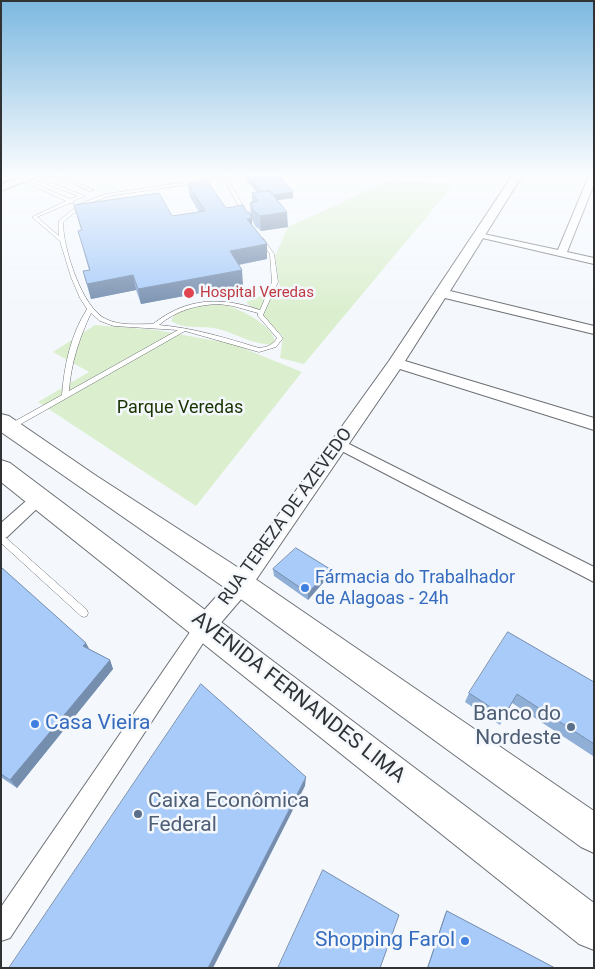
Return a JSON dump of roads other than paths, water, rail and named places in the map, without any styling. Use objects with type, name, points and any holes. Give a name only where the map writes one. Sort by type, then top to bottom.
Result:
[{"type":"highway","points":[[6,424],[86,481],[241,584],[594,834]]},
{"type":"highway","name":"AVENIDA FERNANDES LIMA","points":[[1,469],[205,625],[594,929]]},
{"type":"street","name":"RUA TEREZA DE AZEVEDO","points":[[1,929],[205,625],[241,584],[396,363],[488,221]]},
{"type":"street","points":[[561,254],[574,221]]},
{"type":"street","points":[[479,236],[594,261]]},
{"type":"street","points":[[443,293],[594,330]]},
{"type":"street","points":[[396,363],[594,424]]},
{"type":"street","points":[[339,444],[594,575]]},
{"type":"street","points":[[1,533],[39,498]]},
{"type":"lane","points":[[39,221],[60,240]]},
{"type":"lane","points":[[62,221],[60,240],[80,296],[89,310],[99,319],[126,326],[184,329],[259,350],[276,344],[280,338],[260,312],[240,305],[222,302],[172,311],[154,326]]},
{"type":"lane","points":[[259,235],[272,254],[275,282],[260,312]]},
{"type":"lane","points":[[65,396],[66,368],[70,353],[89,310]]},
{"type":"lane","points":[[6,424],[108,374],[184,329]]},
{"type":"lane","points":[[1,538],[84,613]]},
{"type":"place","name":"Hospital Veredas","points":[[189,293]]},
{"type":"place","name":"Fármacia do Trabalhador de Alagoas - 24h","points":[[305,588]]},
{"type":"place","name":"Casa Vieira","points":[[35,724]]},
{"type":"place","name":"Banco do Nordeste","points":[[571,727]]},
{"type":"place","name":"Caixa Econômica Federal","points":[[138,814]]},
{"type":"place","name":"Shopping Farol","points":[[465,941]]},
{"type":"park label","name":"Parque Veredas","points":[[180,408]]}]
